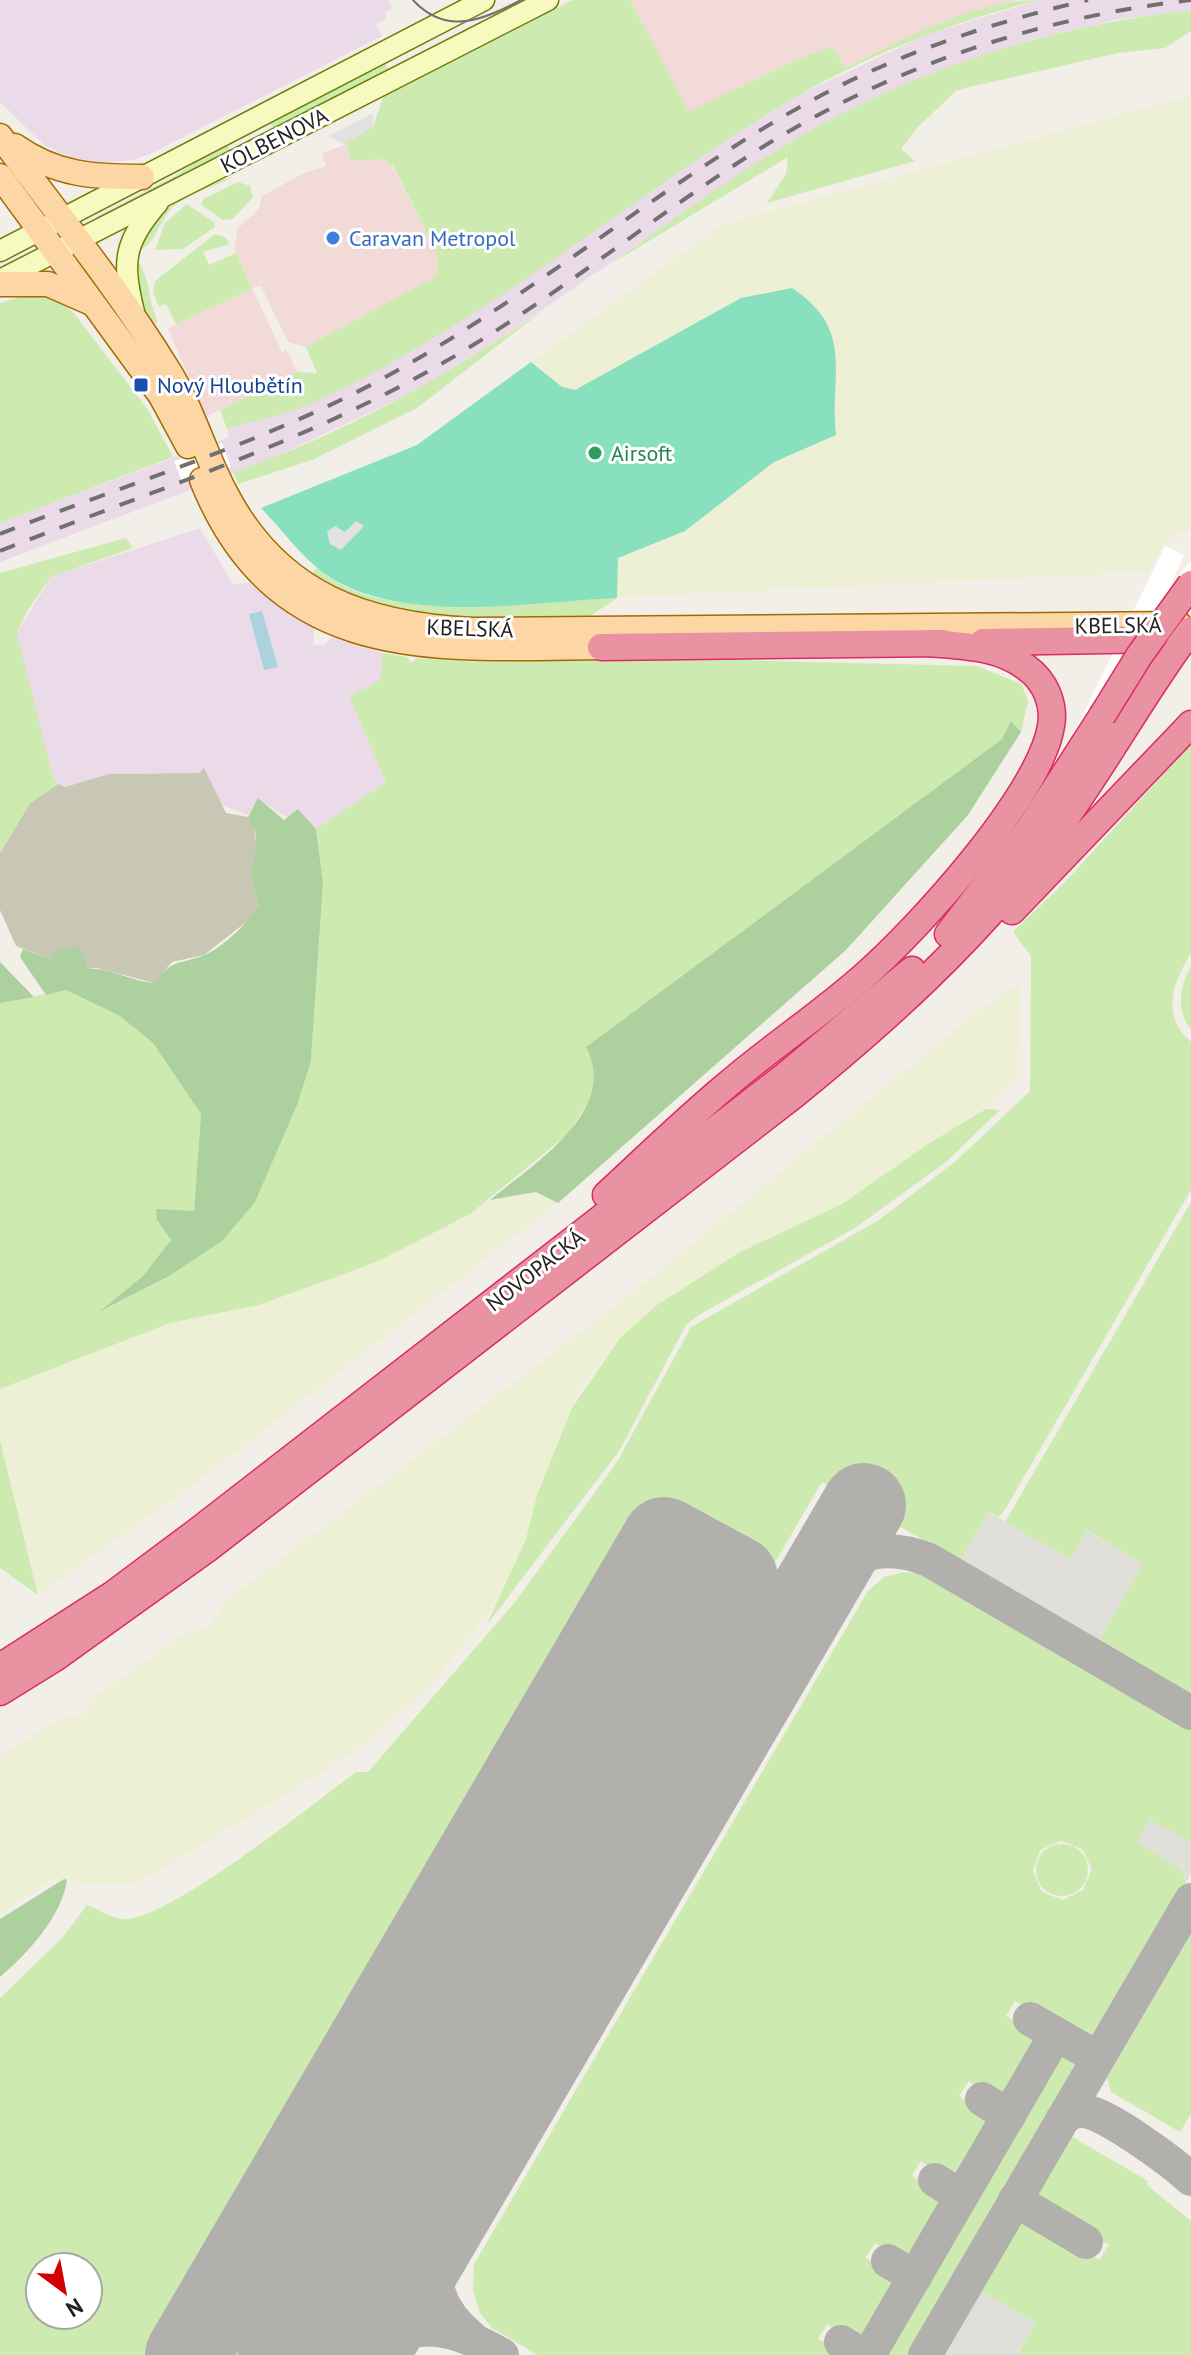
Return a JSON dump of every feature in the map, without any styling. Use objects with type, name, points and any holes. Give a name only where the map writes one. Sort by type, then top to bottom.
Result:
[{"type":"highway","name":"NOVOPACKÁ","points":[[0,1667],[112,1595],[480,1312],[891,989],[972,906],[1030,828],[1139,656],[1191,584]]},
{"type":"highway","points":[[885,1019],[992,911],[1076,804],[1191,627]]},
{"type":"highway","name":"KBELSKÁ","points":[[601,647],[1191,639]]},
{"type":"highway","points":[[480,1312],[722,1088],[866,974],[955,881],[1008,811],[1048,739],[1052,713],[1048,695],[1034,673],[1006,656],[972,647],[929,643]]},
{"type":"highway","points":[[885,1019],[964,957],[1081,842],[1191,724]]},
{"type":"highway","name":"NOVOPACKÁ","points":[[0,1692],[55,1658],[207,1549],[794,1095],[885,1019]]},
{"type":"main road","name":"KOLBENOVA","points":[[0,251],[484,0]]},
{"type":"main road","name":"KOLBENOVA","points":[[0,282],[548,0]]},
{"type":"main road","points":[[0,136],[60,171],[90,177],[142,177]]},
{"type":"main road","name":"KBELSKÁ","points":[[0,136],[50,225],[137,324],[183,395],[226,494],[255,537],[298,580],[336,603],[374,617],[420,627],[473,630],[1191,627]]},
{"type":"main road","name":"KBELSKÁ","points":[[0,176],[50,225]]},
{"type":"main road","points":[[137,324],[126,282],[127,251],[136,231],[164,196]]},
{"type":"main road","name":"KBELSKÁ","points":[[66,246],[92,303],[169,409],[212,503],[238,548],[266,579],[305,608],[350,630],[401,643],[470,648],[601,647]]},
{"type":"main road","points":[[0,282],[48,284],[92,303]]},
{"type":"shaded area","points":[[0,0],[388,0],[393,8],[385,13],[387,18],[376,24],[382,36],[150,154],[133,160],[100,163],[79,161],[45,146],[0,102]]},
{"type":"shaded area","points":[[630,0],[1018,0],[943,23],[845,68],[831,46],[689,113]]},
{"type":"shaded area","points":[[1039,0],[1191,0],[1191,10],[1115,20],[1031,40],[939,70],[854,108],[740,174],[498,340],[417,390],[269,460],[0,562],[0,523],[229,437],[227,429],[253,419],[273,417],[334,391],[399,358],[478,310],[721,143],[801,94],[926,35]]},
{"type":"shaded area","points":[[1191,95],[1191,531],[1169,537],[1147,572],[422,607],[261,508],[417,445],[721,225]]},
{"type":"shaded area","points":[[373,113],[373,127],[343,144],[329,136]]},
{"type":"shaded area","name":"Caravan Metropol","points":[[347,144],[352,161],[382,159],[392,166],[436,252],[438,267],[433,279],[306,347],[288,342],[261,286],[252,288],[282,352],[286,350],[298,372],[205,417],[168,328],[252,289],[234,248],[238,228],[259,209],[262,196],[304,173],[326,166],[322,153]]},
{"type":"shaded area","points":[[356,521],[364,526],[341,550],[330,544],[327,532],[335,526],[345,532]]},
{"type":"shaded area","points":[[200,528],[233,584],[253,583],[281,608],[314,628],[313,644],[323,646],[332,637],[382,653],[381,680],[349,697],[386,782],[316,829],[299,810],[289,819],[258,799],[248,815],[219,804],[199,773],[109,774],[65,787],[58,784],[52,774],[17,633],[51,577]]},
{"type":"shaded area","points":[[204,768],[226,813],[248,817],[253,822],[257,850],[252,882],[259,905],[250,919],[204,955],[172,962],[154,983],[97,968],[86,969],[84,965],[50,959],[16,946],[0,910],[0,853],[30,803],[58,784],[65,787],[109,774],[199,773]]},
{"type":"shaded area","points":[[1020,982],[1017,1077],[986,1109],[928,1144],[842,1204],[740,1252],[657,1305],[592,1372],[579,1392],[554,1452],[526,1539],[509,1576],[488,1614],[430,1687],[370,1740],[314,1778],[138,1883],[90,1885],[63,1879],[50,1880],[0,1914],[0,1756],[59,1719],[84,1715],[90,1700],[187,1632],[209,1628],[224,1602],[628,1296],[974,1014]]},
{"type":"shaded area","points":[[536,1192],[558,1203],[192,1486],[38,1595],[0,1440],[0,1389],[170,1323],[211,1315],[379,1261],[490,1200]]},
{"type":"shaded area","points":[[989,1512],[1069,1559],[1086,1530],[1144,1564],[1098,1642],[960,1561]]},
{"type":"shaded area","points":[[1150,1818],[1191,1843],[1191,1873],[1186,1883],[1182,1870],[1136,1842]]},
{"type":"shaded area","points":[[981,2291],[1036,2323],[1018,2352],[1022,2355],[944,2355]]},
{"type":"green space","points":[[573,0],[630,0],[689,112],[832,46],[845,68],[964,14],[1014,2],[1039,0],[915,40],[826,80],[751,125],[477,311],[394,361],[313,403],[227,429],[220,410],[298,372],[317,373],[306,347],[433,278],[438,267],[436,252],[393,166],[382,159],[351,161],[347,145],[343,144],[373,127],[384,94]]},
{"type":"green space","points":[[1191,10],[1191,31],[1165,48],[1118,53],[957,90],[918,127],[901,149],[915,161],[767,203],[786,174],[788,157],[606,267],[792,141],[908,83],[1047,36],[1094,25]]},
{"type":"green space","points":[[383,59],[390,72],[274,131],[268,118]]},
{"type":"green space","points":[[225,141],[232,153],[98,222],[96,217],[177,175]]},
{"type":"green space","points":[[233,177],[175,205],[150,242],[140,250],[139,235],[170,207],[193,192]]},
{"type":"green space","points":[[238,182],[250,186],[253,197],[233,219],[223,220],[201,205],[203,199]]},
{"type":"green space","points":[[187,204],[215,223],[215,227],[183,249],[155,250],[165,223]]},
{"type":"green space","points":[[215,234],[225,237],[230,244],[203,252],[209,265],[236,253],[252,289],[176,324],[166,304],[159,307],[153,292],[155,281]]},
{"type":"green space","points":[[135,258],[146,278],[158,322],[155,323],[140,303]]},
{"type":"green space","name":"Airsoft","points":[[792,288],[812,304],[825,320],[832,337],[836,373],[836,435],[774,462],[685,531],[618,558],[617,598],[466,607],[427,606],[390,600],[356,590],[325,574],[299,551],[261,508],[417,445],[531,362],[562,387],[575,390],[741,298]]},
{"type":"green space","points":[[33,293],[59,301],[73,312],[148,410],[173,457],[0,523],[0,303]]},
{"type":"green space","points":[[545,309],[417,408],[312,460],[238,484],[233,472],[315,440],[394,401],[471,357]]},
{"type":"green space","points":[[126,538],[133,548],[51,577],[27,611],[17,633],[52,774],[58,784],[30,803],[0,853],[0,573]]},
{"type":"green space","points":[[317,567],[344,586],[378,598],[417,604],[502,606],[617,598],[588,618],[443,617],[397,611],[345,594],[311,575]]},
{"type":"green space","points":[[382,653],[407,657],[412,663],[416,658],[476,662],[693,659],[977,666],[1022,684],[1028,702],[1021,732],[1011,722],[1002,739],[586,1047],[596,1066],[592,1097],[568,1134],[470,1214],[379,1261],[259,1305],[170,1323],[0,1389],[0,1003],[66,990],[123,1017],[153,1043],[201,1114],[194,1211],[157,1221],[172,1240],[143,1276],[104,1310],[169,1276],[311,1061],[323,884],[316,829],[386,782],[349,697],[380,680]]},
{"type":"green space","points":[[1011,721],[1021,732],[968,815],[846,950],[558,1203],[536,1192],[490,1200],[548,1153],[582,1114],[591,1093],[593,1070],[586,1047],[1002,739]]},
{"type":"green space","points":[[1191,744],[1191,953],[1175,987],[1173,1009],[1181,1031],[1191,1042],[1191,1190],[1003,1513],[998,1517],[989,1512],[960,1561],[822,1482],[312,2355],[0,2355],[0,1998],[62,1938],[87,1905],[121,1919],[141,1916],[170,1903],[240,1859],[356,1772],[368,1772],[515,1602],[617,1462],[691,1327],[879,1220],[957,1160],[1030,1091],[1031,956],[1013,932],[1064,883]]},
{"type":"green space","points":[[258,798],[284,820],[298,809],[316,829],[323,883],[311,1061],[297,1105],[255,1202],[222,1241],[169,1276],[99,1312],[143,1276],[171,1240],[157,1220],[156,1209],[194,1211],[201,1114],[153,1043],[120,1016],[66,990],[46,995],[20,957],[23,949],[50,959],[54,952],[77,946],[84,956],[86,969],[104,970],[154,983],[171,966],[218,947],[248,920],[259,905],[252,880],[255,832],[248,817]]},
{"type":"green space","points":[[0,962],[34,997],[0,1003]]},
{"type":"green space","points":[[1191,967],[1191,1030],[1183,1015],[1181,999]]},
{"type":"green space","points":[[986,1109],[1000,1110],[946,1162],[855,1228],[702,1313],[686,1325],[619,1451],[486,1626],[526,1539],[537,1495],[572,1408],[620,1338],[657,1305],[740,1252],[842,1204],[928,1144]]},
{"type":"green space","points":[[1191,1202],[1191,1697],[1098,1642],[1143,1564],[1087,1530],[1070,1559],[1005,1522]]},
{"type":"green space","points":[[0,1440],[38,1595],[0,1568]]},
{"type":"green space","points":[[904,1572],[928,1574],[1191,1728],[1191,1843],[1150,1819],[1137,1842],[1182,1870],[1186,1883],[1089,2047],[1015,2001],[1006,2016],[1050,2036],[1007,2109],[969,2081],[959,2096],[977,2107],[979,2103],[1000,2120],[960,2189],[921,2161],[912,2176],[955,2198],[913,2270],[875,2243],[865,2258],[908,2280],[866,2351],[827,2324],[818,2339],[852,2355],[538,2355],[492,2328],[480,2313],[473,2291],[474,2264],[868,1591],[884,1577]],"holes":[[[1061,1841],[1082,1849],[1092,1869],[1083,1890],[1063,1900],[1042,1892],[1033,1871],[1040,1850]]]},
{"type":"green space","points":[[1062,1844],[1081,1851],[1088,1870],[1081,1889],[1062,1896],[1043,1889],[1036,1870],[1043,1851]]},
{"type":"green space","points":[[67,1880],[64,1894],[51,1920],[22,1957],[0,1977],[0,1919]]},
{"type":"green space","points":[[1191,1934],[1191,2114],[1180,2132],[1111,2092],[1107,2078]]},
{"type":"green space","points":[[1059,2046],[1084,2056],[908,2355],[875,2355],[1053,2051]]},
{"type":"green space","points":[[1071,2136],[1148,2181],[1147,2185],[1191,2221],[1191,2355],[1022,2355],[1018,2353],[1036,2323],[981,2291],[1026,2213],[1099,2260],[1109,2245],[1091,2234],[1088,2238],[1031,2204]]},
{"type":"water","points":[[262,611],[278,667],[264,670],[249,614]]},
{"type":"pier","points":[[222,443],[231,467],[183,484],[174,461]]},
{"type":"pier","points":[[1165,546],[1184,555],[1169,588],[1191,561],[1191,602],[1037,833],[1017,819],[1078,725]]},
{"type":"taxiway","points":[[759,1688],[821,1582],[845,1563],[885,1551],[929,1560],[1191,1713]]},
{"type":"taxiway","points":[[925,2355],[1191,1900]]},
{"type":"taxiway","points":[[1030,2019],[1056,2034]]},
{"type":"taxiway","points":[[869,2355],[1056,2034],[1098,2058]]},
{"type":"taxiway","points":[[982,2099],[1009,2116]]},
{"type":"taxiway","points":[[1062,2120],[1078,2111],[1095,2114],[1139,2140],[1191,2179]]},
{"type":"taxiway","points":[[471,2337],[448,2313],[437,2287],[436,2260],[443,2232],[455,2205],[502,2127]]},
{"type":"taxiway","points":[[935,2180],[961,2196]]},
{"type":"taxiway","points":[[1015,2200],[1086,2242]]},
{"type":"taxiway","points":[[888,2261],[915,2277]]},
{"type":"taxiway","points":[[371,2355],[387,2342],[419,2330],[452,2333],[502,2355]]},
{"type":"taxiway","points":[[841,2342],[862,2355]]},
{"type":"runway","points":[[366,2355],[864,1505]]},
{"type":"runway","points":[[187,2355],[664,1539],[736,1578],[280,2355]]},
{"type":"tram line","points":[[413,0],[426,11],[452,21],[480,18],[521,0]]},
{"type":"railway","points":[[0,534],[207,457],[359,391],[407,365],[509,301],[705,165],[841,85],[944,42],[1088,0]]},
{"type":"railway","points":[[0,551],[279,443],[388,393],[516,318],[696,191],[786,133],[895,78],[952,56],[1069,21],[1191,0]]},
{"type":"place","name":"Caravan Metropol","points":[[333,238]]},
{"type":"place","name":"Nový Hloubětín","points":[[141,385]]},
{"type":"place","name":"Airsoft","points":[[595,453]]}]
